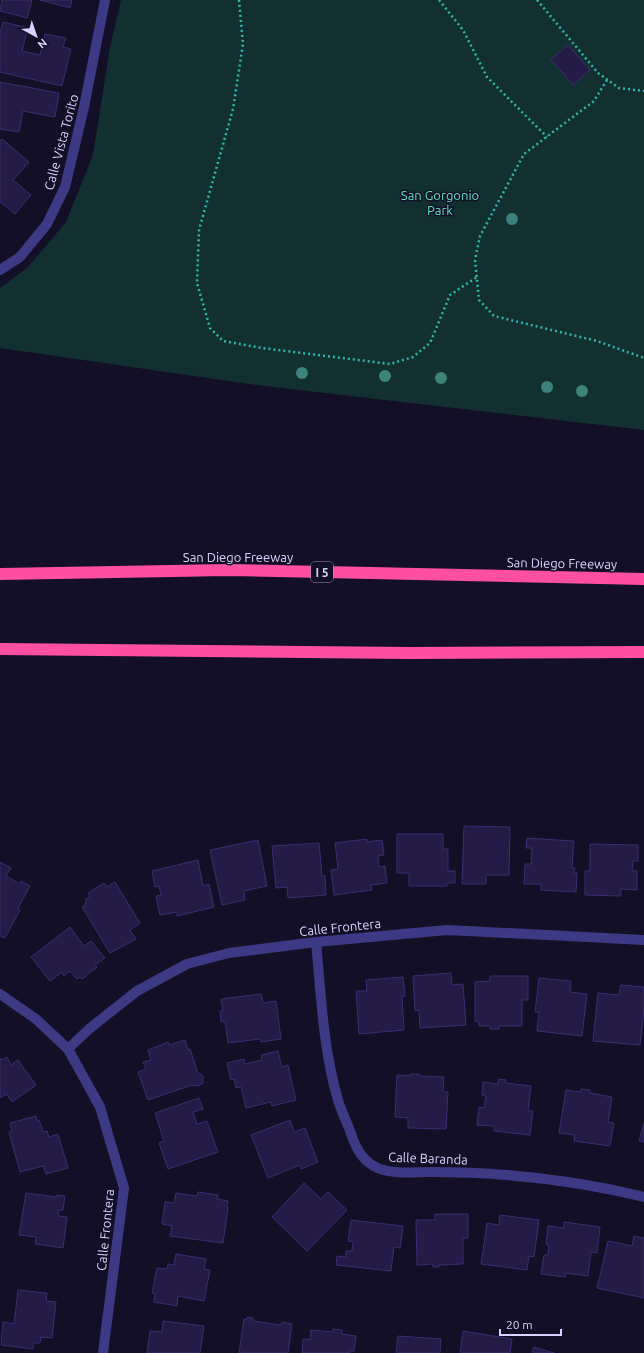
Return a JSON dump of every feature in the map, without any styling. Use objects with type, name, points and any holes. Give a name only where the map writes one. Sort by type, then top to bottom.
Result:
[{"type":"highway","name":"San Diego Freeway","points":[[0,574],[228,570],[644,579]]},
{"type":"highway","points":[[0,649],[409,653],[644,652]]},
{"type":"street","name":"Calle Vista Torito","points":[[0,270],[20,257],[47,224],[65,187],[84,107],[105,0]]},
{"type":"street","name":"Calle Frontera","points":[[68,1049],[89,1029],[137,992],[187,964],[229,954],[316,942],[447,930],[644,940]]},
{"type":"street","name":"Calle Baranda","points":[[316,942],[325,1028],[338,1100],[353,1141],[367,1162],[378,1169],[390,1172],[454,1172],[520,1175],[591,1185],[644,1197]]},
{"type":"street","name":"Calle Frontera","points":[[0,994],[36,1019],[68,1049],[100,1107],[124,1188],[103,1353]]},
{"type":"path","points":[[239,0],[243,44],[233,109],[199,230],[197,284],[210,328],[222,341],[262,348],[390,364],[413,357],[430,343],[450,295],[477,276]]},
{"type":"path","points":[[439,0],[462,30],[487,77],[547,137]]},
{"type":"path","points":[[537,0],[598,72],[607,80],[619,88],[644,90]]},
{"type":"path","points":[[607,80],[594,101],[524,154],[480,236],[475,260],[479,300],[494,316],[597,341],[644,358]]},
{"type":"green space","name":"San Gorgonio Park","points":[[121,0],[644,0],[644,430],[256,385],[0,348],[0,288],[28,267],[66,222],[93,155],[110,47]]},
{"type":"building","points":[[2,0],[32,0],[27,18],[0,11]]},
{"type":"building","points":[[40,0],[72,0],[70,8]]},
{"type":"building","points":[[3,22],[28,28],[22,51],[40,55],[45,34],[66,38],[63,47],[71,49],[62,86],[0,72],[0,33]]},
{"type":"building","points":[[568,45],[590,70],[573,85],[551,59]]},
{"type":"building","points":[[0,82],[59,93],[55,117],[23,111],[19,132],[0,129]]},
{"type":"building","points":[[2,139],[29,162],[13,180],[31,195],[15,214],[0,202],[0,141]]},
{"type":"building","points":[[464,826],[510,827],[509,875],[486,875],[486,884],[462,884]]},
{"type":"building","points":[[397,834],[443,834],[443,849],[448,849],[448,871],[455,871],[455,883],[447,883],[447,886],[409,886],[409,873],[397,873]]},
{"type":"building","points":[[527,838],[574,841],[572,868],[575,868],[574,873],[577,873],[576,892],[541,890],[541,884],[524,884],[525,864],[531,864],[532,848],[526,848]]},
{"type":"building","points":[[367,839],[367,842],[382,840],[384,855],[378,856],[379,867],[385,866],[387,883],[371,885],[372,890],[334,895],[331,870],[338,869],[335,843]]},
{"type":"building","points":[[258,840],[267,886],[244,891],[245,900],[222,905],[210,850]]},
{"type":"building","points":[[319,843],[322,876],[325,876],[326,895],[288,898],[287,887],[276,888],[272,846]]},
{"type":"building","points":[[590,844],[638,845],[638,861],[633,861],[632,871],[637,871],[637,890],[621,889],[621,896],[585,895],[585,871],[590,871]]},
{"type":"building","points":[[198,860],[203,886],[209,884],[214,907],[177,916],[177,912],[160,915],[156,896],[161,895],[159,886],[155,887],[152,871]]},
{"type":"building","points":[[0,862],[11,868],[6,876],[20,884],[21,881],[30,886],[18,908],[20,910],[5,938],[0,936]]},
{"type":"building","points":[[115,882],[140,923],[130,930],[136,939],[110,953],[82,907],[85,906],[86,899],[90,897],[88,893],[104,883],[107,887]]},
{"type":"building","points":[[70,927],[84,946],[91,941],[105,958],[95,965],[97,967],[82,979],[80,977],[77,979],[70,971],[64,976],[62,972],[50,981],[31,957]]},
{"type":"building","points":[[451,973],[452,985],[463,984],[466,1025],[420,1028],[419,1010],[415,1011],[413,976]]},
{"type":"building","points":[[490,976],[528,976],[528,1000],[522,1000],[522,1026],[499,1026],[499,1029],[490,1029],[490,1026],[479,1026],[479,1022],[475,1021],[475,982],[490,981]]},
{"type":"building","points":[[403,977],[405,996],[402,996],[404,1030],[359,1034],[356,991],[367,991],[366,980]]},
{"type":"building","points":[[539,978],[571,981],[570,992],[587,994],[582,1036],[537,1031],[539,1012],[535,1012]]},
{"type":"building","points":[[621,985],[644,987],[644,1009],[640,1045],[593,1041],[598,993],[619,995]]},
{"type":"building","points":[[261,994],[263,1003],[276,1001],[281,1039],[261,1042],[260,1039],[228,1043],[225,1021],[221,1022],[220,1011],[223,1011],[221,999]]},
{"type":"building","points":[[185,1040],[188,1050],[190,1049],[198,1073],[203,1076],[203,1083],[198,1086],[192,1085],[148,1100],[138,1072],[146,1069],[143,1062],[151,1060],[148,1050],[168,1042],[169,1045]]},
{"type":"building","points":[[278,1051],[282,1067],[288,1065],[296,1100],[272,1106],[271,1102],[246,1108],[241,1087],[236,1088],[234,1079],[231,1080],[227,1063],[244,1059],[245,1064],[262,1060],[261,1055]]},
{"type":"building","points":[[7,1057],[11,1065],[18,1060],[36,1085],[12,1102],[7,1094],[0,1098],[0,1058],[2,1060]]},
{"type":"building","points":[[410,1074],[419,1074],[419,1076],[444,1077],[443,1092],[448,1092],[446,1129],[408,1128],[408,1118],[395,1117],[397,1075],[410,1076]]},
{"type":"building","points":[[498,1079],[506,1080],[506,1083],[531,1086],[528,1111],[533,1111],[530,1135],[494,1131],[494,1126],[477,1125],[479,1107],[484,1108],[486,1096],[482,1095],[483,1082],[498,1084]]},
{"type":"building","points":[[581,1089],[590,1090],[590,1093],[612,1097],[608,1122],[614,1123],[610,1146],[574,1141],[575,1135],[559,1133],[566,1090],[581,1092]]},
{"type":"building","points":[[199,1098],[203,1109],[193,1112],[197,1124],[207,1121],[218,1152],[168,1169],[159,1143],[164,1141],[155,1113]]},
{"type":"building","points":[[36,1116],[43,1132],[47,1131],[49,1137],[58,1134],[68,1168],[46,1174],[43,1166],[20,1172],[9,1132],[12,1131],[10,1123]]},
{"type":"building","points":[[290,1120],[294,1132],[305,1128],[318,1162],[301,1169],[300,1165],[268,1178],[251,1135]]},
{"type":"building","points":[[644,1123],[644,1142],[639,1141]]},
{"type":"building","points":[[304,1183],[321,1199],[328,1192],[347,1210],[307,1251],[272,1217]]},
{"type":"building","points":[[198,1192],[218,1195],[217,1199],[228,1201],[223,1243],[170,1236],[172,1226],[162,1224],[165,1202],[174,1203],[176,1193],[197,1196]]},
{"type":"building","points":[[26,1193],[57,1197],[57,1195],[65,1196],[63,1210],[59,1210],[58,1216],[67,1217],[63,1248],[35,1244],[36,1237],[19,1235]]},
{"type":"building","points":[[435,1214],[468,1214],[468,1238],[463,1238],[463,1264],[439,1265],[439,1267],[433,1267],[433,1264],[417,1265],[416,1220],[435,1220]]},
{"type":"building","points":[[500,1215],[539,1220],[534,1257],[529,1256],[527,1270],[481,1264],[487,1223],[499,1225]]},
{"type":"building","points":[[351,1220],[403,1226],[400,1248],[394,1247],[391,1271],[336,1265],[337,1256],[346,1257],[346,1251],[352,1251],[353,1242],[348,1241]]},
{"type":"building","points":[[564,1222],[600,1227],[597,1253],[591,1252],[588,1276],[566,1273],[565,1277],[541,1274],[544,1255],[548,1255],[549,1245],[546,1244],[548,1226],[564,1228]]},
{"type":"building","points":[[634,1236],[644,1238],[644,1298],[597,1288],[608,1241],[632,1246]]},
{"type":"building","points":[[176,1254],[206,1259],[204,1269],[210,1270],[204,1301],[178,1296],[177,1306],[154,1302],[155,1294],[152,1293],[157,1268],[167,1269],[168,1264],[174,1265]]},
{"type":"building","points":[[18,1290],[47,1293],[46,1301],[56,1302],[52,1338],[41,1337],[40,1343],[34,1343],[33,1349],[1,1345],[3,1322],[14,1324]]},
{"type":"building","points":[[247,1317],[253,1318],[253,1321],[281,1325],[282,1322],[292,1324],[288,1353],[239,1353],[244,1319],[247,1320]]},
{"type":"building","points":[[163,1321],[204,1326],[200,1353],[147,1353],[150,1331],[162,1332]]},
{"type":"building","points":[[333,1329],[342,1330],[342,1334],[356,1336],[354,1351],[350,1351],[350,1353],[302,1353],[303,1339],[310,1340],[311,1330],[333,1332]]},
{"type":"building","points":[[463,1331],[512,1339],[510,1353],[460,1353]]},
{"type":"building","points":[[398,1336],[441,1339],[440,1353],[396,1353]]},
{"type":"building","points":[[534,1347],[554,1353],[532,1353]]}]
